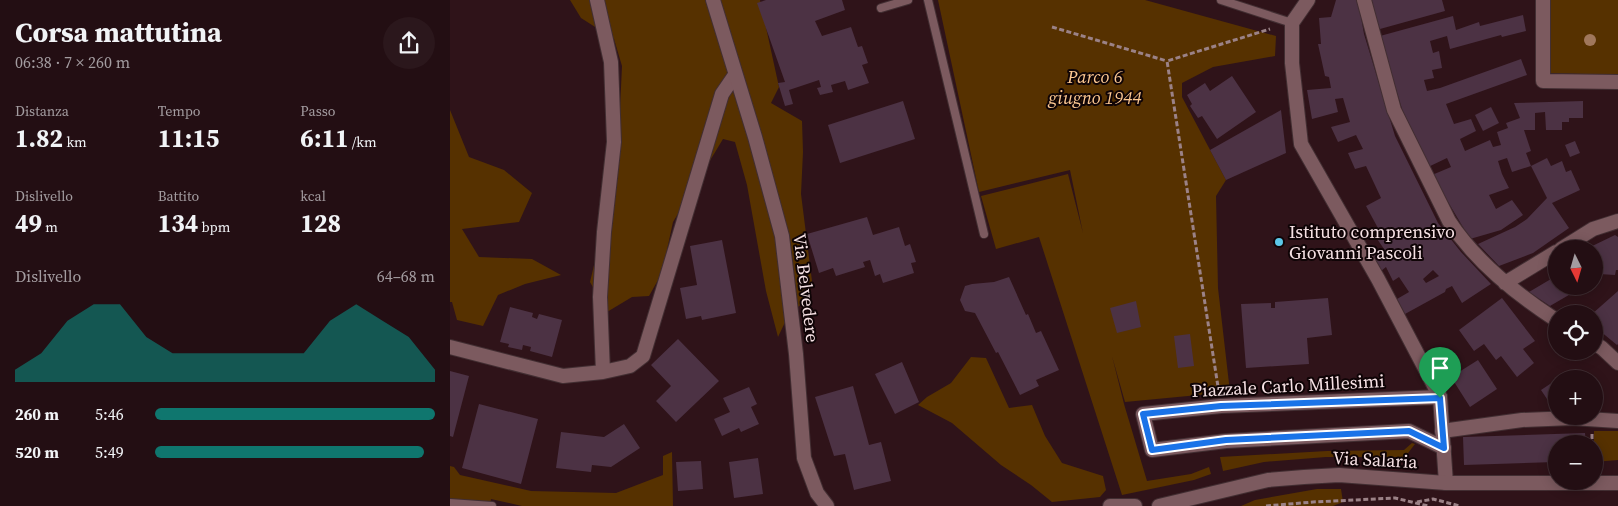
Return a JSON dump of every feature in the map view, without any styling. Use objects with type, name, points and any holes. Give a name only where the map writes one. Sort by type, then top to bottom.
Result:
[{"type":"street","points":[[597,0],[611,62],[614,142],[604,232],[600,298],[603,372]]},
{"type":"street","name":"Via Belvedere","points":[[713,0],[755,137],[782,236],[796,354],[804,458],[817,493],[827,506]]},
{"type":"street","points":[[1308,0],[1292,22],[1292,62],[1301,144],[1378,279],[1440,398],[1446,483]]},
{"type":"street","points":[[1364,0],[1394,110],[1449,222],[1460,238],[1505,283],[1548,314]]},
{"type":"street","points":[[1543,0],[1543,80],[1618,82]]},
{"type":"street","points":[[450,347],[563,376],[603,372],[630,366],[644,356],[722,94],[735,75]]},
{"type":"street","points":[[1575,240],[1593,229],[1618,221]]},
{"type":"street","points":[[1505,283],[1548,257]]},
{"type":"street","points":[[1603,349],[1618,363]]},
{"type":"street","name":"Piazzale Carlo Millesimi","points":[[1440,398],[1221,406],[1143,414],[1152,450],[1226,440],[1409,431],[1444,448]]},
{"type":"street","points":[[1442,431],[1522,420],[1572,418],[1618,421]]},
{"type":"street","name":"Via Salaria","points":[[1159,506],[1268,480],[1338,475],[1446,483],[1618,483]]},
{"type":"street","points":[[1196,506],[1204,499],[1221,490]]},
{"type":"street","points":[[1110,506],[1135,506]]},
{"type":"lane","points":[[881,8],[908,0]]},
{"type":"lane","points":[[928,0],[984,234]]},
{"type":"lane","points":[[1222,0],[1292,22]]},
{"type":"lane","points":[[450,503],[492,506]]},
{"type":"path","points":[[1052,27],[1167,61],[1292,22]]},
{"type":"path","points":[[1167,61],[1221,406]]},
{"type":"path","points":[[1266,506],[1395,498],[1427,506]]},
{"type":"path","points":[[1416,503],[1433,499],[1460,506]]},
{"type":"green space","points":[[570,0],[760,0],[779,87],[771,103],[802,121],[801,194],[812,281],[809,297],[788,316],[778,337],[766,291],[747,185],[735,142],[723,139],[673,222],[662,273],[649,296],[632,297],[607,312],[590,282],[605,219],[611,155],[620,108],[622,66],[614,39],[581,18]]},
{"type":"green space","name":"Parco 6 giugno 1944","points":[[938,0],[1145,0],[1276,36],[1275,56],[1213,67],[1182,83],[1182,97],[1226,180],[1216,196],[1218,288],[1230,392],[1125,402],[1112,356],[1147,481],[1191,474],[1209,467],[1211,474],[1194,480],[1122,495],[1039,237],[996,249],[981,196],[1068,174],[1083,233],[1070,170],[979,192]]},
{"type":"green space","points":[[1549,0],[1618,0],[1618,75],[1549,73]]},
{"type":"green space","points":[[450,110],[469,157],[504,170],[532,193],[519,222],[462,229],[479,257],[532,259],[561,275],[525,284],[498,295],[483,326],[457,320],[452,302],[450,302]]},
{"type":"green space","points":[[971,357],[986,358],[1009,408],[1032,405],[1045,436],[1062,463],[1103,476],[1106,490],[1100,497],[1052,502],[1001,465],[952,423],[918,405],[927,397],[951,383]]},
{"type":"green space","points":[[1594,431],[1618,431],[1618,460],[1603,461],[1603,435],[1594,435]]},
{"type":"green space","points":[[1412,443],[1415,444],[1405,457],[1326,457],[1264,462],[1223,471],[1220,457],[1327,451],[1404,450]]},
{"type":"green space","points":[[672,452],[673,506],[522,506],[491,499],[490,506],[450,506],[450,466],[454,467],[460,475],[531,491],[616,493],[663,475],[663,456]]},
{"type":"green space","points":[[1317,489],[1341,489],[1343,502],[1333,506],[1241,506],[1255,500]]},
{"type":"building","points":[[766,0],[842,0],[845,10],[815,21],[822,36],[851,27],[858,47],[862,46],[868,63],[862,65],[869,83],[848,90],[845,81],[831,85],[833,92],[820,95],[817,88],[821,87],[819,80],[789,90],[793,104],[785,106],[778,83],[785,82],[757,3]]},
{"type":"building","points":[[1336,0],[1358,0],[1364,34],[1395,136],[1438,223],[1461,252],[1491,284],[1462,303],[1452,286],[1446,289],[1445,292],[1405,314],[1397,299],[1409,292],[1399,277],[1393,281],[1386,267],[1381,271],[1373,256],[1384,249],[1373,233],[1379,230],[1366,206],[1381,198],[1366,166],[1355,169],[1348,153],[1363,149],[1356,135],[1338,142],[1331,127],[1350,122],[1343,98],[1335,99],[1338,112],[1312,119],[1307,90],[1331,88],[1329,77],[1325,76],[1318,44],[1321,44],[1319,18],[1331,17]],"holes":[[[1433,270],[1439,276],[1426,283],[1423,279]]]},
{"type":"building","points":[[1368,0],[1442,0],[1445,11],[1380,29]]},
{"type":"building","points":[[1523,15],[1526,31],[1502,37],[1501,35],[1450,49],[1447,36],[1430,41],[1433,53],[1439,51],[1442,68],[1432,70],[1434,78],[1424,80],[1427,91],[1521,59],[1527,75],[1446,104],[1454,124],[1471,119],[1476,131],[1460,139],[1465,151],[1490,140],[1493,147],[1501,145],[1497,132],[1508,128],[1506,123],[1520,118],[1514,103],[1583,101],[1583,118],[1569,118],[1569,122],[1562,122],[1562,130],[1546,130],[1545,112],[1535,113],[1535,130],[1524,130],[1531,151],[1526,153],[1531,166],[1512,172],[1507,158],[1498,161],[1509,188],[1489,195],[1496,209],[1512,200],[1523,215],[1501,230],[1470,239],[1432,175],[1451,167],[1447,158],[1426,168],[1402,109],[1380,36],[1453,16],[1456,30],[1479,22],[1480,26]]},
{"type":"building","points":[[1232,76],[1256,112],[1217,139],[1202,116],[1198,118],[1190,106],[1192,104],[1187,95],[1205,83],[1210,91]]},
{"type":"building","points":[[903,101],[915,139],[840,163],[828,125]]},
{"type":"building","points":[[1491,107],[1499,123],[1483,131],[1475,115]]},
{"type":"building","points":[[1281,110],[1286,153],[1226,180],[1210,150]]},
{"type":"building","points":[[1575,141],[1580,153],[1570,157],[1565,145]]},
{"type":"building","points":[[1547,158],[1551,166],[1562,161],[1566,172],[1571,170],[1580,190],[1552,203],[1569,228],[1552,240],[1548,240],[1548,243],[1533,253],[1499,266],[1478,244],[1515,227],[1527,219],[1547,198],[1531,166]]},
{"type":"building","points":[[867,217],[873,235],[899,227],[905,246],[910,244],[916,262],[911,263],[914,273],[883,283],[880,274],[875,276],[870,260],[863,262],[865,267],[836,276],[833,268],[819,273],[807,234]]},
{"type":"building","points":[[1615,235],[1618,237],[1618,270],[1616,270],[1615,275],[1603,274],[1603,241]]},
{"type":"building","points":[[722,240],[736,313],[702,320],[701,316],[686,319],[680,288],[697,285],[690,246]]},
{"type":"building","points":[[1009,277],[1026,315],[1028,314],[1036,333],[1041,331],[1059,370],[1036,380],[1039,386],[1020,395],[975,313],[965,311],[960,300],[965,286],[994,282]]},
{"type":"building","points":[[1548,281],[1548,295],[1569,295],[1548,305],[1529,292]]},
{"type":"building","points":[[1618,291],[1617,345],[1603,333],[1602,305]]},
{"type":"building","points":[[1328,298],[1332,335],[1307,338],[1309,364],[1246,368],[1241,304],[1271,303],[1271,308],[1275,308],[1275,302]]},
{"type":"building","points":[[1502,298],[1535,341],[1523,349],[1534,363],[1517,377],[1501,356],[1496,360],[1484,344],[1474,351],[1459,330]]},
{"type":"building","points":[[1136,301],[1141,327],[1117,333],[1110,308]]},
{"type":"building","points":[[510,307],[533,313],[532,317],[537,319],[539,314],[562,320],[552,357],[530,351],[531,347],[523,345],[522,350],[508,347],[509,344],[500,342]]},
{"type":"building","points":[[1190,334],[1194,366],[1178,368],[1174,336]]},
{"type":"building","points":[[678,339],[719,381],[676,422],[656,401],[671,386],[651,365]]},
{"type":"building","points":[[1478,360],[1497,389],[1470,407],[1451,377]]},
{"type":"building","points":[[902,362],[919,402],[895,414],[875,374]]},
{"type":"building","points":[[450,371],[469,376],[453,437],[450,436]]},
{"type":"building","points":[[1548,385],[1548,400],[1541,390]]},
{"type":"building","points":[[853,386],[869,445],[881,442],[891,481],[854,490],[845,454],[834,456],[815,397]]},
{"type":"building","points":[[749,387],[757,404],[751,407],[759,424],[741,432],[739,428],[722,436],[714,419],[730,412],[723,398]]},
{"type":"building","points":[[479,404],[538,419],[521,484],[462,468]]},
{"type":"building","points":[[624,424],[640,448],[611,467],[592,465],[591,472],[556,468],[561,432],[604,437]]},
{"type":"building","points":[[1585,433],[1585,435],[1548,435],[1548,462],[1464,465],[1463,437]]},
{"type":"building","points":[[758,458],[763,494],[734,498],[729,462]]},
{"type":"building","points":[[701,461],[703,489],[678,491],[676,462]]},
{"type":"place","name":"Istituto comprensivo Giovanni Pascoli","points":[[1279,242]]},
{"type":"route","points":[[1440,398],[1444,448],[1409,431],[1226,440],[1152,450],[1143,414],[1221,406],[1440,398]]}]
